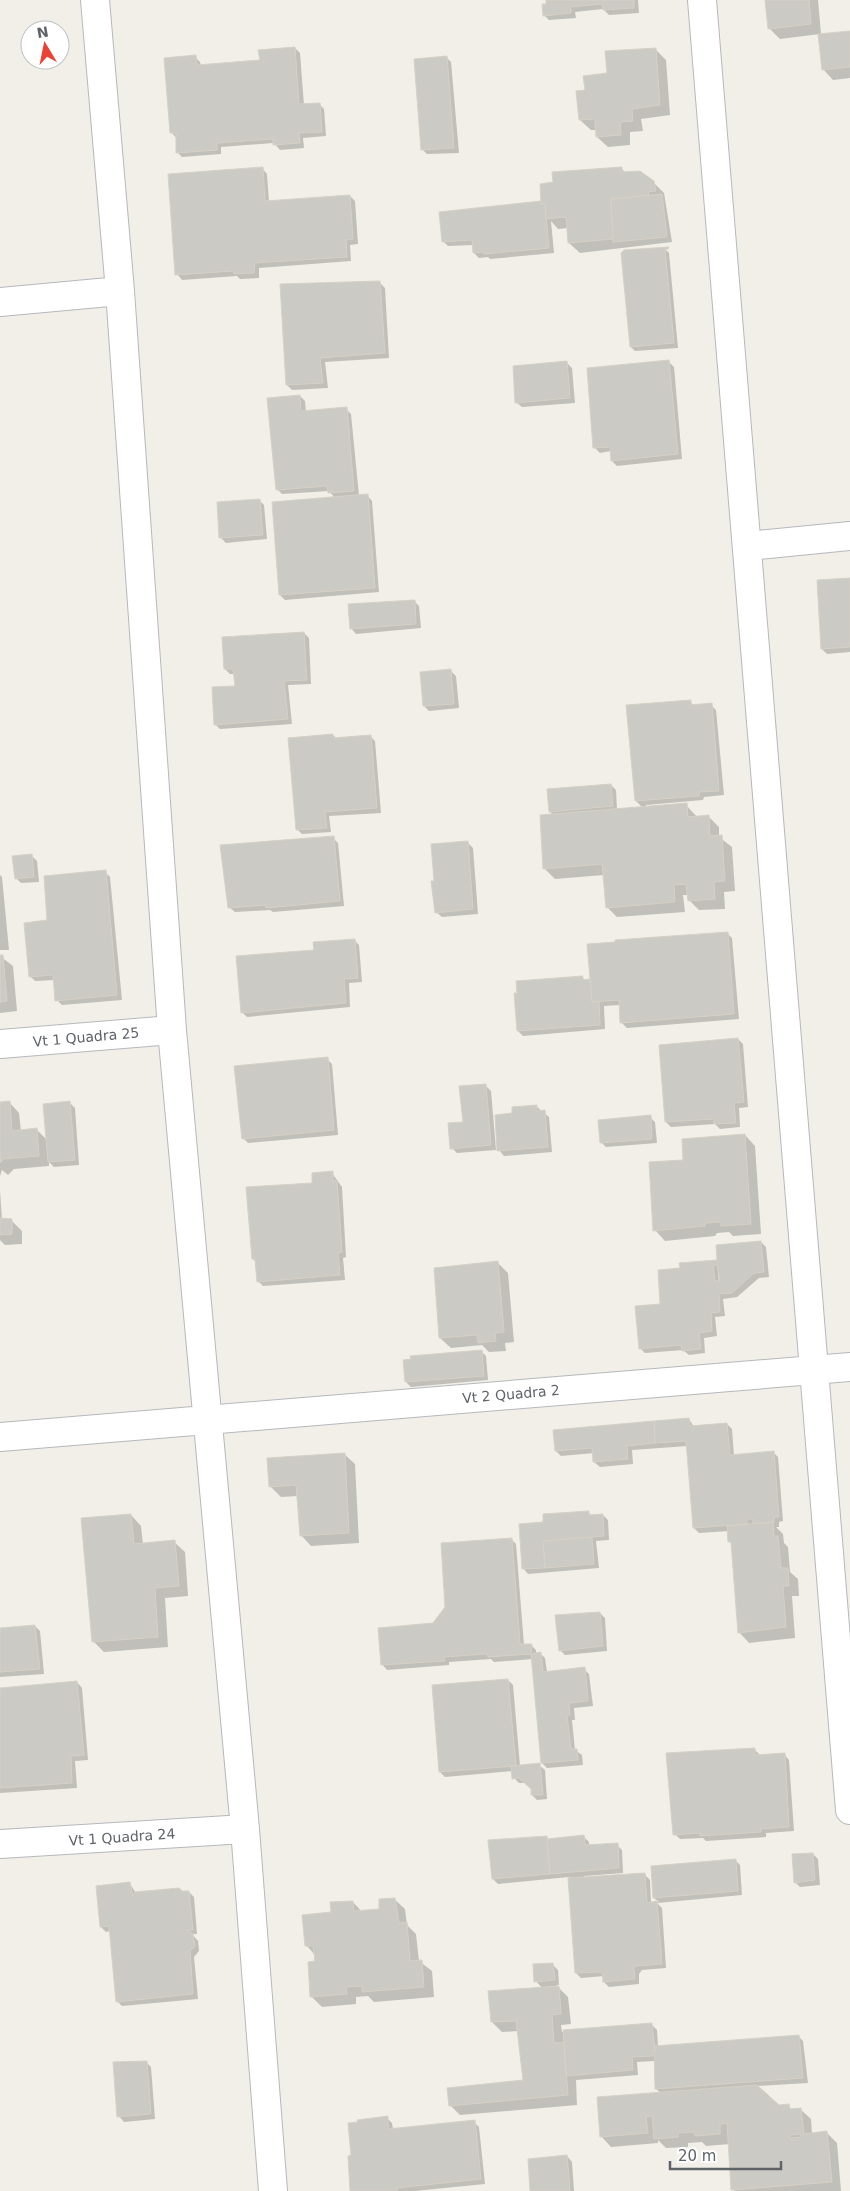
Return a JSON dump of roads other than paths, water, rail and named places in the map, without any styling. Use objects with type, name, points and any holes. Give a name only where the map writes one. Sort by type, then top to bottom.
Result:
[{"type":"street","points":[[95,0],[120,291],[172,1030],[245,1829],[273,2191]]},
{"type":"street","points":[[702,0],[850,1810]]},
{"type":"street","points":[[0,302],[120,291]]},
{"type":"street","points":[[748,546],[850,536]]},
{"type":"street","name":"Vt 1 Quadra 25","points":[[0,1044],[172,1030]]},
{"type":"street","name":"Vt 2 Quadra 2","points":[[0,1437],[850,1367]]},
{"type":"street","name":"Vt 1 Quadra 24","points":[[0,1844],[245,1829]]}]
